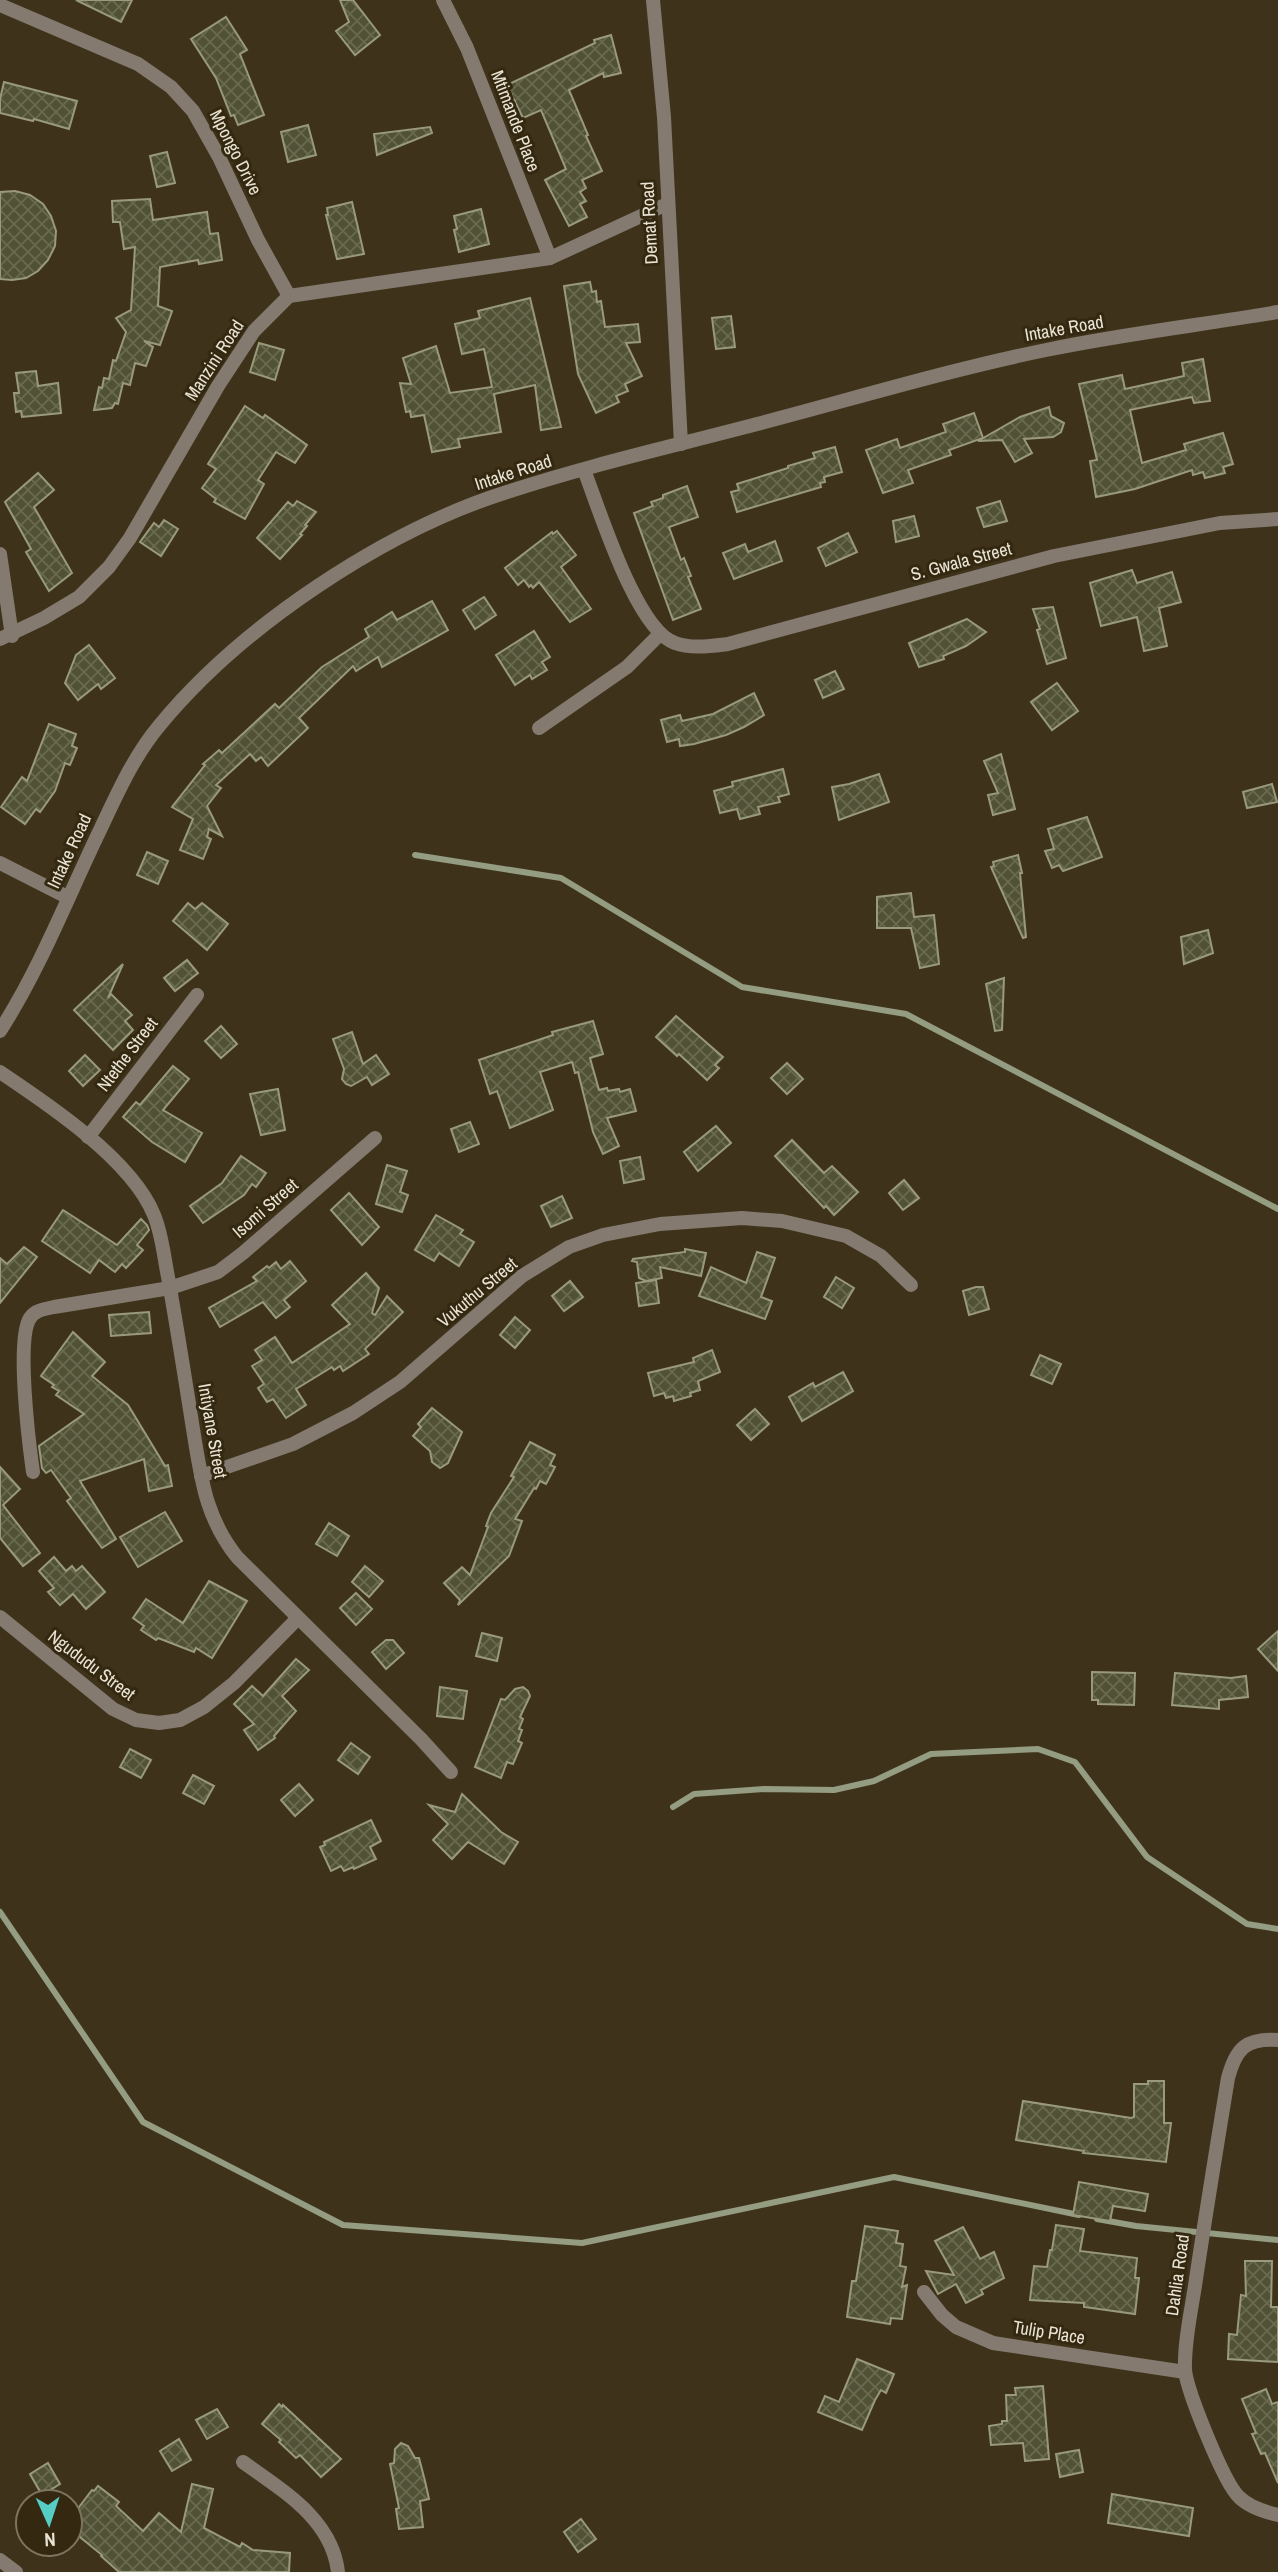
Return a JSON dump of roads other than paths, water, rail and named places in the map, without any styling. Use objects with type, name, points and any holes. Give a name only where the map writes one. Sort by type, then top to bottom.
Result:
[{"type":"street","name":"Mtimande Place","points":[[443,0],[467,48],[550,258]]},
{"type":"street","name":"Demat Road","points":[[653,0],[663,117],[681,444]]},
{"type":"street","name":"Mpongo Drive","points":[[0,5],[138,65],[171,87],[193,110],[289,296]]},
{"type":"street","points":[[289,296],[550,258],[667,204]]},
{"type":"street","name":"Manzini Road","points":[[6,638],[79,597],[109,567],[130,538],[211,397],[254,331],[289,296]]},
{"type":"street","name":"Intake Road","points":[[0,1031],[46,952],[67,897],[127,775],[156,729],[190,690],[241,645],[304,597],[370,553],[432,521],[504,492],[681,444],[1038,352],[1278,312]]},
{"type":"street","points":[[539,728],[627,667],[660,634],[647,619],[632,592],[584,470]]},
{"type":"street","name":"S. Gwala Street","points":[[660,634],[672,643],[685,646],[728,645],[1054,556],[1220,523],[1278,519]]},
{"type":"street","points":[[0,554],[6,638]]},
{"type":"street","points":[[0,863],[67,897]]},
{"type":"street","name":"Ntethe Street","points":[[88,1137],[197,995]]},
{"type":"street","name":"Intiyane Street","points":[[0,1072],[88,1137],[118,1164],[139,1189],[154,1215],[170,1288],[208,1510],[226,1543],[451,1772]]},
{"type":"street","name":"Isomi Street","points":[[170,1288],[218,1272],[375,1138]]},
{"type":"street","name":"Vukuthu Street","points":[[201,1476],[293,1444],[353,1413],[400,1382],[522,1276],[569,1247],[603,1235],[673,1223],[742,1218],[782,1221],[846,1236],[881,1256],[911,1285]]},
{"type":"street","points":[[33,1472],[25,1410],[26,1331],[31,1315],[54,1307],[170,1288]]},
{"type":"street","name":"Ngududu Street","points":[[0,1617],[113,1709],[136,1720],[159,1723],[180,1720],[204,1707],[234,1683],[298,1618]]},
{"type":"street","name":"Dahlia Road","points":[[1278,2040],[1248,2043],[1238,2050],[1227,2078],[1199,2257],[1185,2372],[1230,2485],[1246,2502],[1278,2515]]},
{"type":"street","name":"Tulip Place","points":[[924,2292],[942,2315],[956,2327],[993,2343],[1185,2372]]},
{"type":"street","points":[[243,2462],[291,2497],[321,2525],[334,2549],[338,2572]]},
{"type":"street","points":[[0,2560],[16,2572]]},
{"type":"waterway","points":[[415,855],[561,878],[742,987],[906,1014],[1278,1209]]},
{"type":"waterway","points":[[673,1807],[694,1794],[764,1789],[834,1790],[874,1781],[931,1754],[1038,1749],[1075,1762],[1147,1857],[1247,1924],[1278,1929]]},
{"type":"waterway","points":[[0,1912],[143,2122],[343,2225],[582,2243],[894,2177],[1079,2215]]},
{"type":"waterway","points":[[1097,2219],[1136,2226],[1278,2240]]}]
